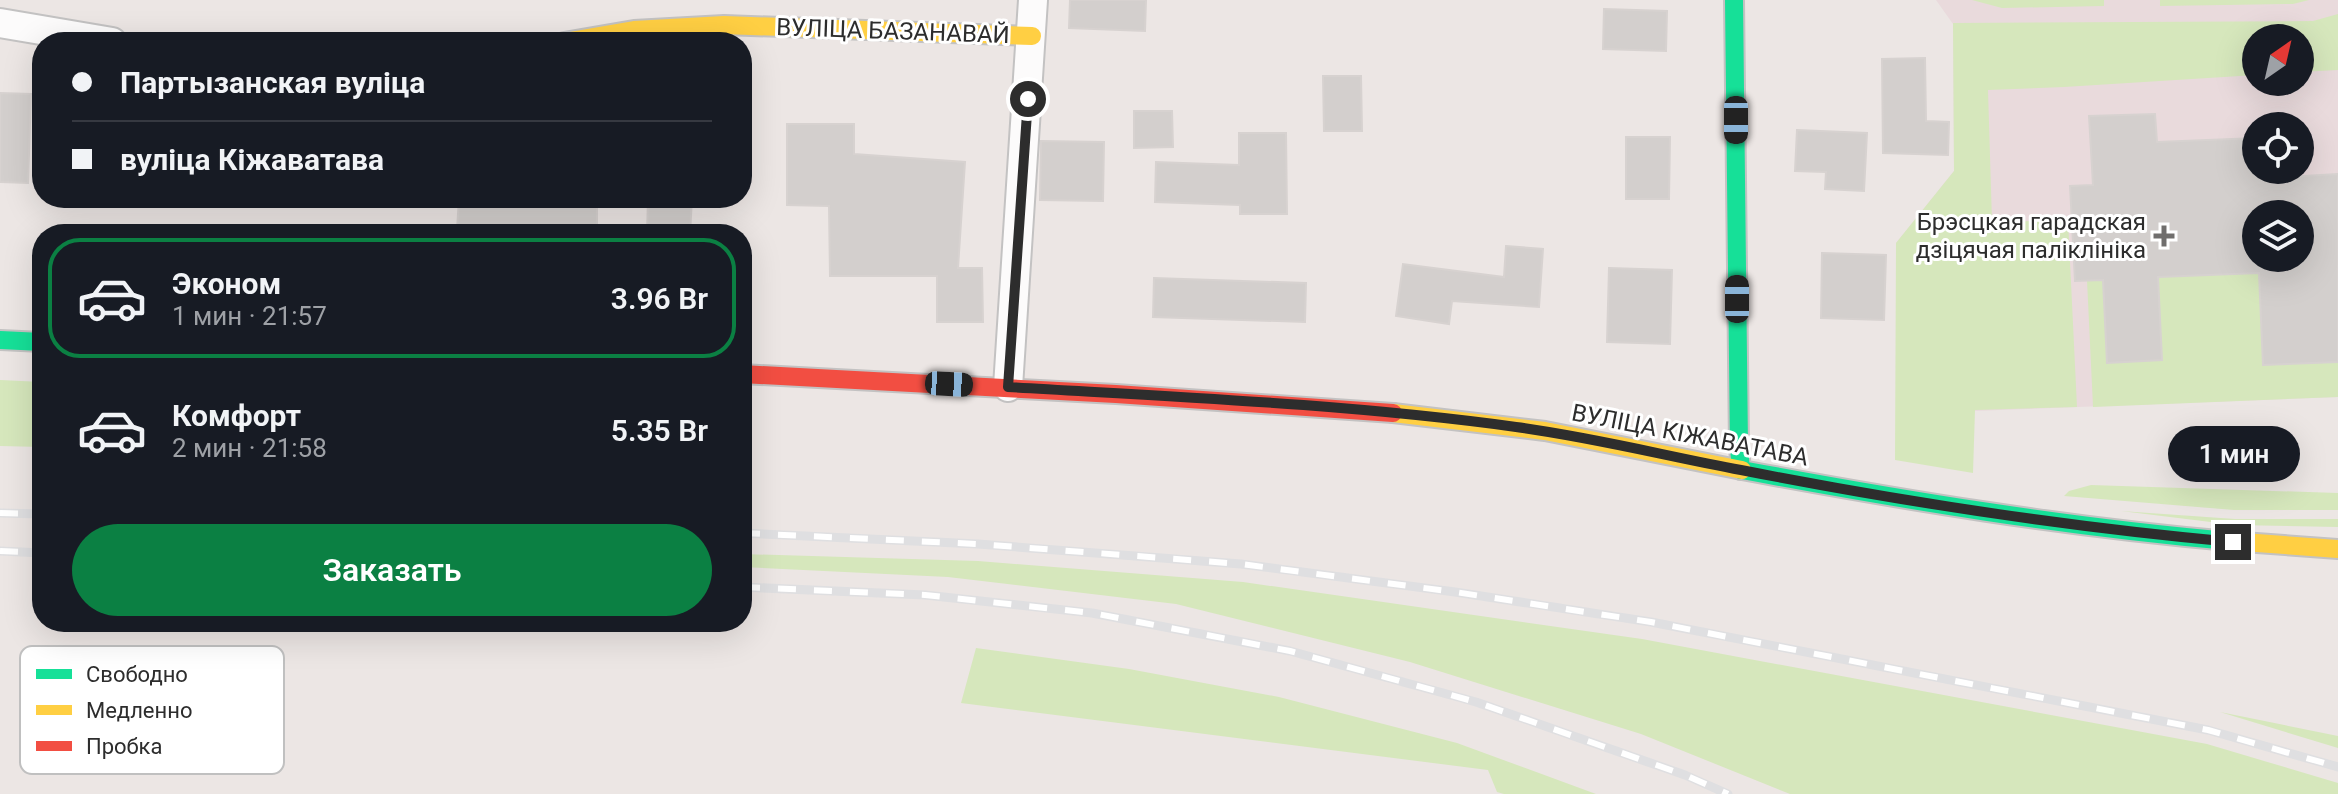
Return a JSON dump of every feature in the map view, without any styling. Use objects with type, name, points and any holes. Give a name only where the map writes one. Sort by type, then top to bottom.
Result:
[{"type":"main road","points":[[1734,0],[1741,470]]},
{"type":"main road","name":"ВУЛІЦА БАЗАНАВАЙ","points":[[622,32],[724,25],[1032,36]]},
{"type":"main road","points":[[0,340],[32,342]]},
{"type":"main road","name":"ВУЛІЦА КІЖАВАТАВА","points":[[752,374],[1008,387],[1428,416],[1518,427],[1905,499],[2086,526],[2243,543],[2338,549]]},
{"type":"street","points":[[1008,387],[1033,0]]},
{"type":"street","points":[[0,23],[53,32]]},
{"type":"shaded area","points":[[1936,0],[2338,0],[2338,397],[1974,411],[1896,243],[1954,171],[1953,24]]},
{"type":"green space","points":[[1972,0],[2104,0],[2104,6],[2002,8]]},
{"type":"green space","points":[[2160,0],[2309,0],[2293,4],[2160,6]]},
{"type":"green space","points":[[2338,14],[2338,70],[2314,71],[2314,24],[2242,24],[2242,76],[1988,90],[1992,222],[2068,220],[2077,407],[1975,410],[1973,473],[1895,460],[1896,243],[1954,171],[1953,23],[2313,21]]},
{"type":"green space","points":[[2259,273],[2338,362],[2338,397],[2093,407],[2087,280],[2103,279],[2107,363],[2162,360],[2158,277]]},
{"type":"green space","points":[[0,380],[32,382],[32,447],[0,446]]},
{"type":"green space","points":[[2091,485],[2338,493],[2338,510],[2234,510],[2064,496],[2069,491]]},
{"type":"green space","points":[[2121,511],[2235,519],[2338,519],[2338,527],[2235,525]]},
{"type":"green space","points":[[752,554],[978,561],[1243,582],[1642,639],[2207,744],[2338,783],[2338,794],[1790,794],[1641,734],[1410,662],[1176,604],[948,577],[752,567]]},
{"type":"green space","points":[[976,648],[1129,669],[1279,697],[1457,743],[1596,794],[1504,794],[1497,792],[1488,770],[961,703]]},
{"type":"green space","points":[[2220,712],[2338,736],[2338,748]]},
{"type":"building","points":[[1070,0],[1146,0],[1145,31],[1069,28]]},
{"type":"building","points":[[1604,9],[1667,11],[1666,51],[1603,49]]},
{"type":"building","points":[[1925,58],[1926,121],[1949,122],[1948,155],[1883,153],[1882,59]]},
{"type":"building","points":[[1323,76],[1361,76],[1362,131],[1324,131]]},
{"type":"building","points":[[0,93],[31,94],[28,183],[0,182]]},
{"type":"building","points":[[1134,111],[1172,111],[1173,147],[1134,148]]},
{"type":"building","name":"Брэсцкая гарадская дзіцячая паліклініка","points":[[2155,114],[2157,142],[2242,139],[2242,184],[2314,184],[2314,175],[2338,174],[2338,362],[2263,365],[2259,273],[2158,277],[2162,360],[2107,363],[2103,280],[2075,281],[2070,186],[2093,185],[2089,116]]},
{"type":"building","points":[[787,124],[854,124],[854,154],[965,162],[958,268],[982,268],[983,322],[937,322],[937,276],[830,276],[829,206],[787,205]]},
{"type":"building","points":[[1797,130],[1867,133],[1864,191],[1825,189],[1826,172],[1795,171]]},
{"type":"building","points":[[1239,133],[1286,133],[1287,214],[1240,214],[1240,205],[1155,202],[1156,162],[1239,165]]},
{"type":"building","points":[[1626,137],[1670,137],[1669,199],[1626,199]]},
{"type":"building","points":[[1041,141],[1104,142],[1103,201],[1040,200]]},
{"type":"building","points":[[458,208],[597,208],[597,224],[457,224]]},
{"type":"building","points":[[648,208],[691,208],[691,224],[647,224]]},
{"type":"building","points":[[1506,246],[1543,249],[1539,307],[1452,301],[1449,324],[1396,316],[1403,264],[1504,277]]},
{"type":"building","points":[[1822,253],[1886,255],[1884,320],[1821,318]]},
{"type":"building","points":[[1609,268],[1672,270],[1670,344],[1607,342]]},
{"type":"building","points":[[1154,278],[1306,283],[1305,322],[1153,317]]},
{"type":"railway","points":[[0,513],[32,514]]},
{"type":"railway","points":[[752,533],[978,544],[1241,564],[1455,592],[1651,622],[2208,730],[2338,767]]},
{"type":"railway","points":[[0,551],[32,553]]},
{"type":"railway","points":[[752,587],[925,595],[1092,613],[1290,651],[1476,702],[1685,775],[1728,794]]},
{"type":"traffic: fast","points":[[1734,0],[1741,470]]},
{"type":"traffic: fast","points":[[0,340],[32,342]]},
{"type":"traffic: fast","points":[[1742,470],[1985,512],[2229,541]]},
{"type":"traffic: slow","points":[[622,32],[724,25],[1032,36]]},
{"type":"traffic: slow","points":[[1393,413],[1545,431],[1742,470]]},
{"type":"traffic: slow","points":[[2229,541],[2338,549]]},
{"type":"traffic: jam","points":[[752,375],[1393,413]]},
{"type":"place","name":"Брэсцкая гарадская дзіцячая паліклініка","points":[[2164,236]]},
{"type":"route","points":[[1028,99],[1008,387],[1301,405],[1518,427],[1741,470],[2044,521],[2233,542]]}]
